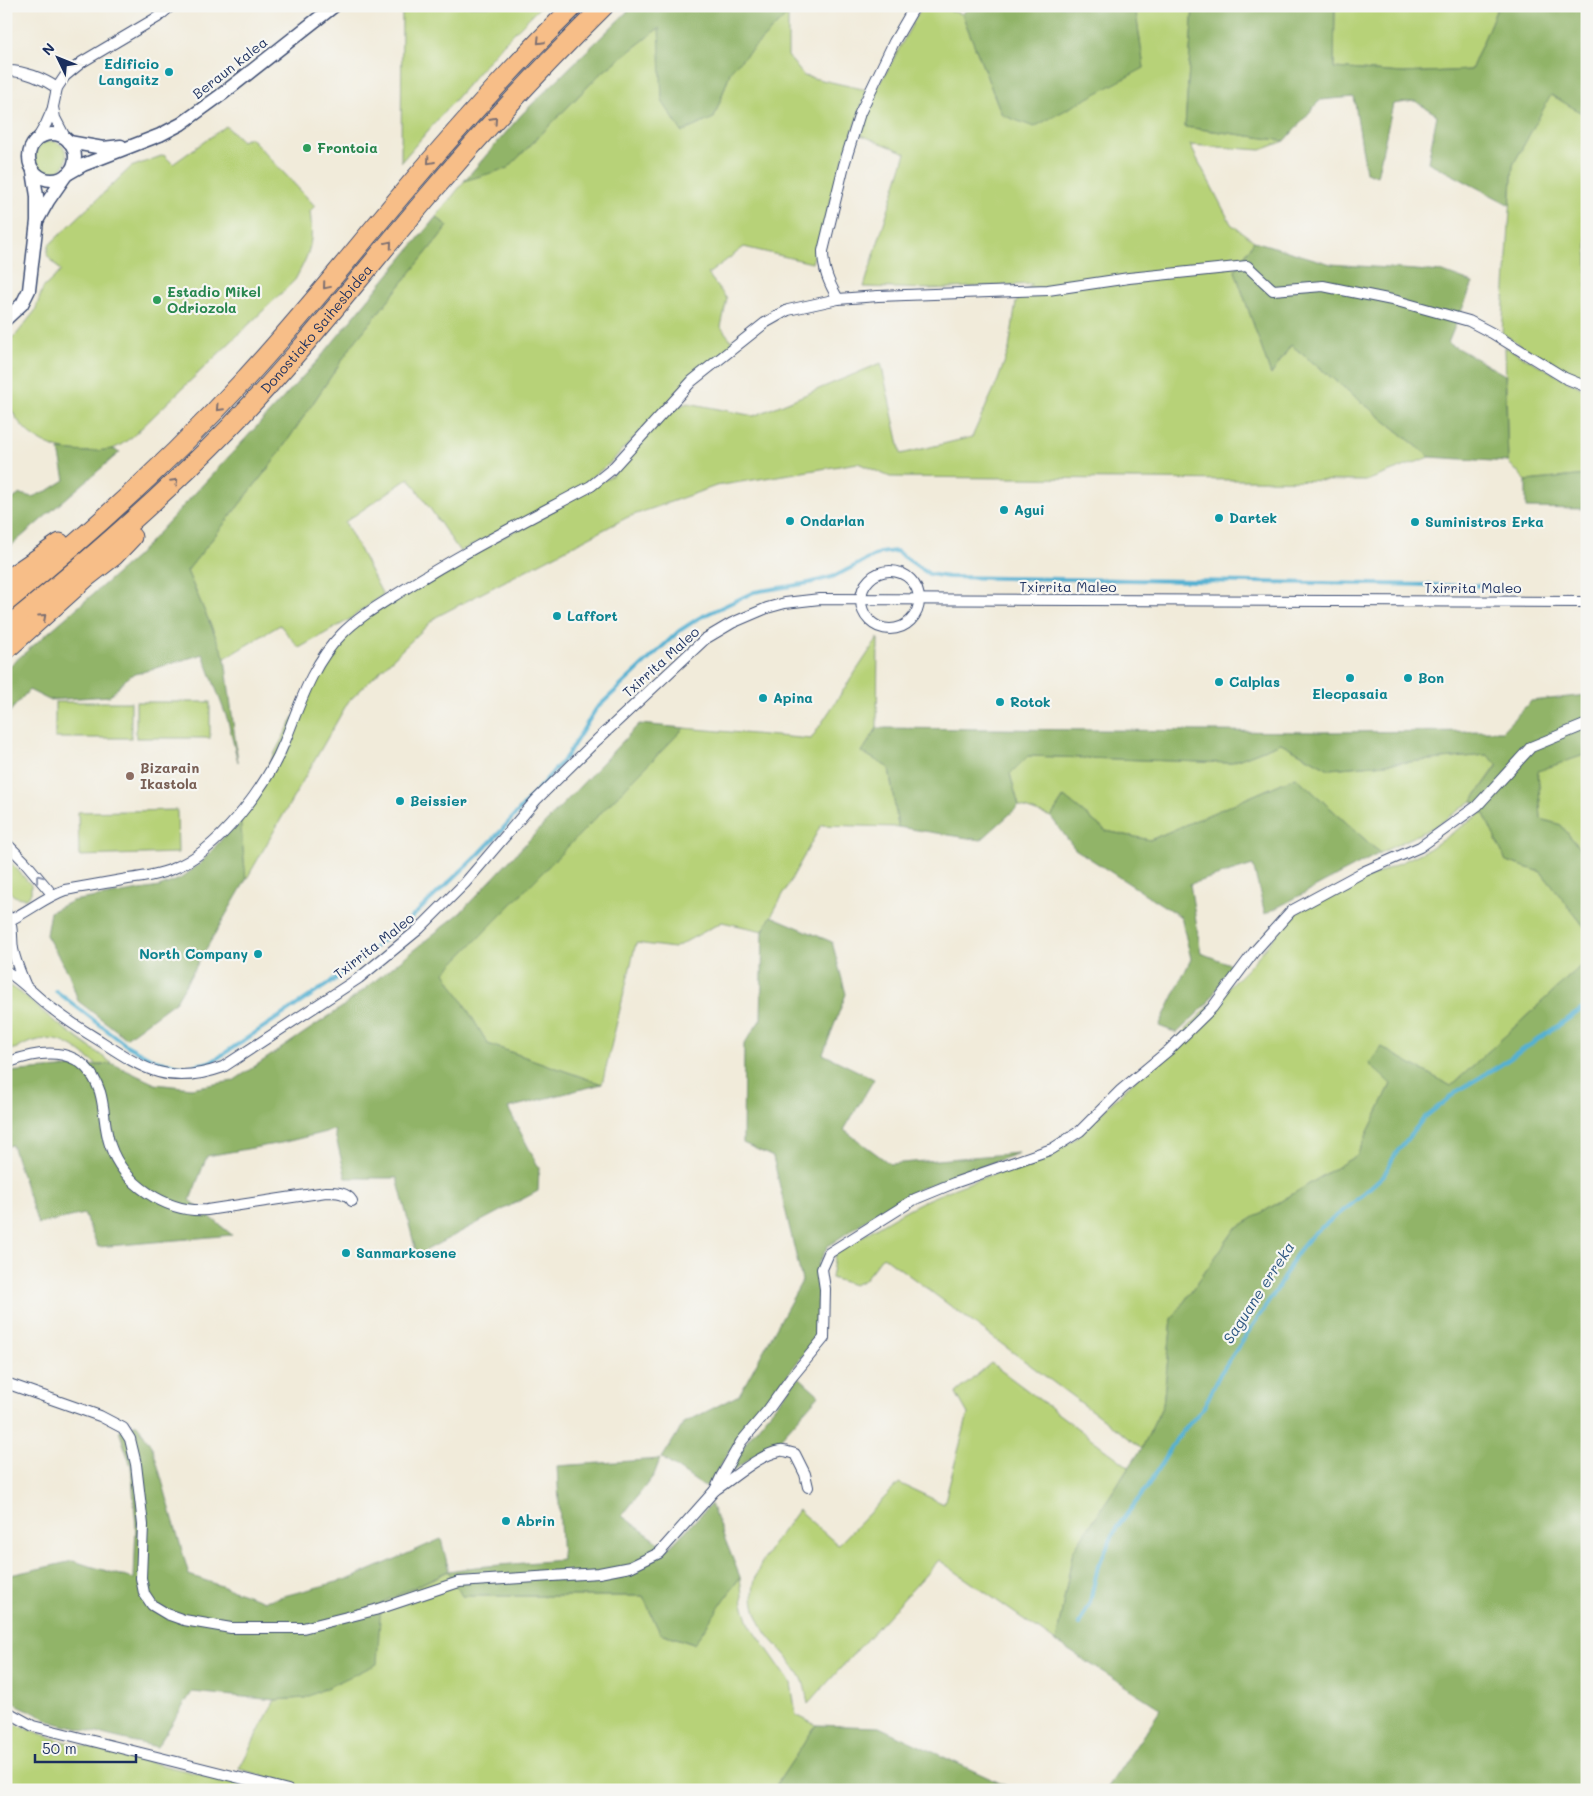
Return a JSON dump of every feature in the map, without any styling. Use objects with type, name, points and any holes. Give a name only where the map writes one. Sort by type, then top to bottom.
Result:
[{"type":"highway","name":"Donostiako Saihesbidea","points":[[6,602],[101,522],[170,458],[246,378],[463,124],[574,6]]},
{"type":"highway","name":"Donostiako Saihesbidea","points":[[6,628],[108,544],[154,502],[229,427],[292,359],[478,139],[526,86],[604,6]]},
{"type":"highway","points":[[6,650],[87,577],[114,556],[137,530],[154,502]]},
{"type":"highway","points":[[6,580],[74,533],[101,522]]},
{"type":"street","points":[[6,319],[22,304],[29,290],[37,221],[37,196],[29,156],[53,107],[57,88],[65,76],[82,62],[158,17],[171,6]]},
{"type":"street","name":"Beraun kalea","points":[[68,174],[84,165],[160,135],[181,124],[334,6]]},
{"type":"street","points":[[838,299],[828,283],[823,266],[823,251],[844,165],[860,113],[894,42],[915,6]]},
{"type":"street","points":[[10,71],[47,81],[57,88]]},
{"type":"street","points":[[37,221],[44,206],[68,174],[75,161],[75,153],[55,118],[53,107]]},
{"type":"street","points":[[36,141],[47,135],[54,134],[67,140]]},
{"type":"street","name":"Beraun kalea","points":[[67,140],[102,148],[138,143]]},
{"type":"street","points":[[33,171],[46,180],[54,180],[68,174]]},
{"type":"street","points":[[26,984],[16,962],[12,929],[8,917],[25,913],[52,894],[64,890],[158,874],[181,865],[202,852],[218,838],[243,810],[266,780],[280,756],[311,677],[323,656],[354,622],[432,572],[591,486],[611,470],[692,382],[765,322],[788,310],[838,299],[1048,290],[1129,278],[1247,266],[1274,290],[1323,286],[1396,301],[1469,321],[1565,378],[1587,387]]},
{"type":"street","points":[[890,571],[908,577],[916,588],[919,600],[914,616],[901,626],[893,628],[877,626],[870,622],[865,615],[861,593],[867,582],[877,574],[890,571]]},
{"type":"street","name":"Txirrita Maleo","points":[[6,972],[26,984],[41,999],[68,1020],[146,1069],[165,1074],[184,1075],[197,1074],[223,1067],[359,978],[413,935],[466,883],[543,793],[692,650],[705,639],[732,623],[750,614],[776,606],[811,600],[1587,602]]},
{"type":"street","points":[[715,1490],[720,1477],[741,1442],[824,1338],[822,1269],[829,1252],[915,1199],[954,1183],[1052,1149],[1080,1132],[1121,1090],[1169,1050],[1212,1008],[1254,952],[1291,911],[1365,871],[1420,847],[1477,806],[1531,747],[1587,724]]},
{"type":"street","points":[[6,843],[26,862],[52,894]]},
{"type":"street","points":[[6,950],[12,939]]},
{"type":"street","points":[[6,1061],[9,1062],[27,1056],[50,1052],[66,1056],[81,1063],[92,1076],[100,1093],[110,1146],[120,1164],[134,1183],[173,1207],[194,1211],[207,1210],[326,1192],[344,1194],[350,1197],[352,1201]]},
{"type":"street","points":[[6,1383],[100,1416],[123,1428],[130,1438],[136,1464],[143,1525],[141,1578],[144,1593],[152,1605],[167,1614],[184,1620],[221,1626],[303,1628],[375,1610],[459,1582],[599,1573],[630,1567],[659,1552],[715,1490],[754,1463],[781,1450],[795,1454],[805,1474],[808,1487]]},
{"type":"street","points":[[6,1711],[33,1726],[288,1790]]},
{"type":"green space","points":[[402,6],[541,6],[502,45],[401,162]]},
{"type":"green space","points":[[633,6],[791,6],[788,14],[731,70],[714,118],[682,132],[662,101],[659,28],[599,75],[508,168],[464,181],[522,114]]},
{"type":"green space","points":[[922,6],[934,6],[962,14],[1002,115],[1144,68],[1135,6],[1193,6],[1185,127],[1285,141],[1261,150],[1190,145],[1231,224],[1254,241],[1235,271],[1271,375],[1291,345],[1430,457],[1366,481],[890,477],[858,463],[716,486],[628,517],[436,617],[348,702],[246,880],[240,818],[326,657],[366,617],[434,574],[548,513],[613,475],[672,408],[688,403],[754,416],[881,363],[901,454],[972,437],[998,380],[1009,349],[1016,302],[1032,284],[931,289],[864,287],[906,153],[861,135],[872,99]]},
{"type":"green space","points":[[971,6],[1135,6],[1144,68],[1034,127],[1002,115],[962,14]]},
{"type":"green space","points":[[1193,6],[1335,6],[1334,68],[1402,73],[1471,70],[1498,6],[1587,6],[1587,116],[1551,95],[1513,165],[1510,205],[1428,162],[1437,115],[1415,101],[1393,104],[1377,176],[1366,172],[1354,97],[1320,100],[1285,141],[1185,127]]},
{"type":"green space","points":[[1335,6],[1498,6],[1471,70],[1402,73],[1334,68]]},
{"type":"green space","points":[[788,14],[788,56],[804,76],[867,90],[845,153],[812,263],[744,247],[708,274],[727,299],[721,327],[734,344],[682,387],[610,463],[574,491],[460,552],[409,478],[345,522],[383,595],[347,621],[299,648],[280,625],[225,658],[187,571],[273,462],[353,344],[448,226],[436,217],[466,179],[508,168],[600,74],[660,27],[662,101],[714,118],[731,70]]},
{"type":"green space","points":[[1551,94],[1587,116],[1587,382],[1566,374],[1502,333],[1513,165]]},
{"type":"green space","name":"Estadio Mikel Odriozola","points":[[226,126],[242,141],[250,137],[315,206],[310,211],[310,247],[295,280],[132,437],[120,445],[108,450],[82,452],[53,447],[41,441],[29,433],[20,423],[12,411],[6,396],[6,347],[9,339],[16,335],[35,311],[43,288],[61,271],[47,255],[49,245],[131,167],[164,155],[173,164]]},
{"type":"green space","points":[[51,141],[57,142],[62,146],[66,151],[66,163],[62,168],[57,172],[51,173],[45,172],[40,168],[36,163],[35,157],[36,151],[40,146],[45,142]]},
{"type":"green space","points":[[436,217],[448,226],[353,344],[273,462],[187,571],[225,658],[238,762],[228,721],[203,654],[129,676],[110,696],[49,700],[29,690],[6,716],[6,669],[136,557],[319,359]]},
{"type":"green space","points":[[1254,241],[1331,264],[1443,272],[1473,283],[1448,343],[1505,375],[1508,462],[1430,457],[1291,345],[1271,375],[1235,271]]},
{"type":"green space","points":[[1505,347],[1587,391],[1587,475],[1526,481],[1508,462]]},
{"type":"green space","points":[[112,449],[120,452],[6,550],[6,504],[20,494],[32,497],[49,490],[65,480],[59,450],[87,452]]},
{"type":"green space","points":[[1587,475],[1587,509],[1526,508],[1526,481]]},
{"type":"green space","points":[[878,638],[877,728],[862,752],[889,768],[898,827],[821,825],[763,931],[722,922],[674,948],[636,943],[602,1084],[488,1044],[444,972],[684,728],[811,739]]},
{"type":"green space","points":[[1587,695],[1587,754],[1538,771],[1541,819],[1561,825],[1587,858],[1587,930],[1541,872],[1506,861],[1483,812],[1472,801],[1498,765],[1487,755],[1329,769],[1281,743],[1230,763],[1028,756],[1010,774],[1019,806],[981,840],[898,827],[889,768],[862,752],[877,728],[1319,732],[1502,731],[1531,701]]},
{"type":"green space","points":[[55,702],[131,702],[131,738],[55,738]]},
{"type":"green space","points":[[136,702],[210,702],[210,738],[136,738]]},
{"type":"green space","points":[[639,724],[684,728],[445,972],[488,1044],[602,1084],[508,1108],[539,1168],[538,1191],[417,1255],[397,1178],[346,1178],[334,1130],[281,1143],[207,1156],[190,1200],[232,1235],[98,1247],[84,1214],[38,1224],[12,1145],[6,1147],[6,1072],[113,1064],[155,1084],[191,1088],[233,1081],[341,1008],[460,913]]},
{"type":"green space","points":[[1281,743],[1329,769],[1487,755],[1498,764],[1472,801],[1436,826],[1380,853],[1296,777],[1150,840],[1106,831],[1064,797],[1051,817],[1019,806],[1010,774],[1028,756],[1230,763]]},
{"type":"green space","points":[[1587,754],[1587,858],[1561,825],[1541,819],[1538,770]]},
{"type":"green space","points":[[1296,777],[1380,853],[1265,914],[1253,865],[1190,884],[1201,953],[1232,965],[1207,1004],[1177,1033],[1159,1026],[1191,959],[1181,917],[1075,849],[1051,817],[1064,797],[1106,831],[1150,840]]},
{"type":"green space","points":[[177,810],[178,853],[79,856],[78,812]]},
{"type":"green space","points":[[1483,812],[1506,861],[1541,872],[1587,930],[1587,960],[1451,1086],[1380,1047],[1391,1084],[1357,1155],[1235,1229],[1172,1319],[1163,1405],[1142,1448],[883,1256],[864,1280],[854,1285],[831,1278],[835,1254],[898,1215],[938,1195],[1041,1156],[1074,1140],[1249,967],[1295,913],[1429,849]]},
{"type":"green space","points":[[240,818],[246,880],[176,1001],[126,1038],[78,1001],[69,974],[46,935],[50,912],[72,901],[159,887],[180,879],[201,863]]},
{"type":"green space","points":[[6,857],[31,885],[31,893],[27,898],[19,898],[9,890],[6,878]]},
{"type":"green space","points":[[771,916],[832,942],[846,994],[823,1054],[874,1079],[844,1130],[890,1164],[1019,1153],[921,1188],[885,1207],[828,1246],[818,1264],[818,1334],[736,1441],[706,1488],[662,1458],[684,1423],[739,1395],[802,1281],[773,1157],[743,1143],[744,1044],[761,1019],[763,931]]},
{"type":"green space","points":[[1587,960],[1587,1790],[1106,1790],[1161,1709],[1056,1642],[1073,1551],[1142,1448],[1163,1405],[1172,1319],[1235,1229],[1357,1155],[1391,1084],[1369,1064],[1381,1047],[1451,1086]]},
{"type":"green space","points":[[6,984],[21,993],[54,1021],[113,1064],[97,1065],[73,1047],[57,1040],[39,1040],[15,1049],[6,1049]]},
{"type":"green space","points":[[991,1363],[1129,1467],[1073,1551],[1056,1642],[939,1560],[808,1704],[802,1678],[771,1639],[759,1620],[754,1603],[754,1587],[758,1571],[765,1556],[798,1510],[838,1545],[899,1483],[944,1504],[968,1414],[956,1393]]},
{"type":"green space","points":[[799,1377],[819,1395],[777,1442],[757,1453],[726,1476],[748,1439]]},
{"type":"green space","points":[[137,1424],[153,1449],[189,1575],[265,1601],[352,1578],[441,1539],[449,1571],[562,1560],[557,1466],[660,1459],[654,1475],[622,1516],[668,1549],[711,1504],[740,1577],[694,1644],[660,1633],[643,1596],[462,1596],[448,1571],[381,1603],[377,1664],[305,1698],[275,1700],[192,1692],[157,1747],[55,1723],[6,1699],[6,1576],[73,1561],[134,1579],[136,1526],[131,1466],[119,1431]]},
{"type":"green space","points":[[449,1571],[462,1596],[643,1596],[660,1633],[693,1644],[740,1577],[743,1604],[750,1625],[791,1683],[796,1715],[816,1725],[773,1790],[315,1790],[239,1769],[275,1700],[305,1698],[381,1603]]},
{"type":"green space","points":[[6,1721],[61,1741],[266,1790],[6,1790]]},
{"type":"green space","points":[[816,1725],[879,1727],[1015,1790],[773,1790]]},
{"type":"waterway","points":[[56,991],[126,1045],[152,1059],[185,1068],[213,1061],[343,974],[412,917],[500,832],[566,757],[596,709],[679,631],[699,618],[754,592],[809,583],[835,576],[880,553],[896,551],[929,574],[948,577],[1490,586]]},
{"type":"waterway","name":"Saguane erreka","points":[[1079,1624],[1090,1602],[1098,1566],[1117,1527],[1147,1488],[1177,1438],[1204,1407],[1220,1374],[1276,1291],[1297,1253],[1313,1234],[1352,1204],[1384,1175],[1396,1153],[1424,1118],[1459,1090],[1499,1066],[1587,1006]]},
{"type":"place","name":"Edificio Langaitz","points":[[169,72]]},
{"type":"place","name":"Frontoia","points":[[307,148]]},
{"type":"place","name":"Estadio Mikel Odriozola","points":[[157,300]]},
{"type":"place","name":"Agui","points":[[1004,510]]},
{"type":"place","name":"Dartek","points":[[1219,518]]},
{"type":"place","name":"Ondarlan","points":[[790,521]]},
{"type":"place","name":"Suministros Erka","points":[[1415,522]]},
{"type":"place","name":"Laffort","points":[[557,616]]},
{"type":"place","name":"Elecpasaia","points":[[1350,678]]},
{"type":"place","name":"Bon","points":[[1408,678]]},
{"type":"place","name":"Calplas","points":[[1219,682]]},
{"type":"place","name":"Apina","points":[[763,698]]},
{"type":"place","name":"Rotok","points":[[1000,702]]},
{"type":"place","name":"Bizarain Ikastola","points":[[130,776]]},
{"type":"place","name":"Beissier","points":[[400,801]]},
{"type":"place","name":"North Company","points":[[258,954]]},
{"type":"place","name":"Sanmarkosene","points":[[346,1253]]},
{"type":"place","name":"Abrin","points":[[506,1521]]}]
